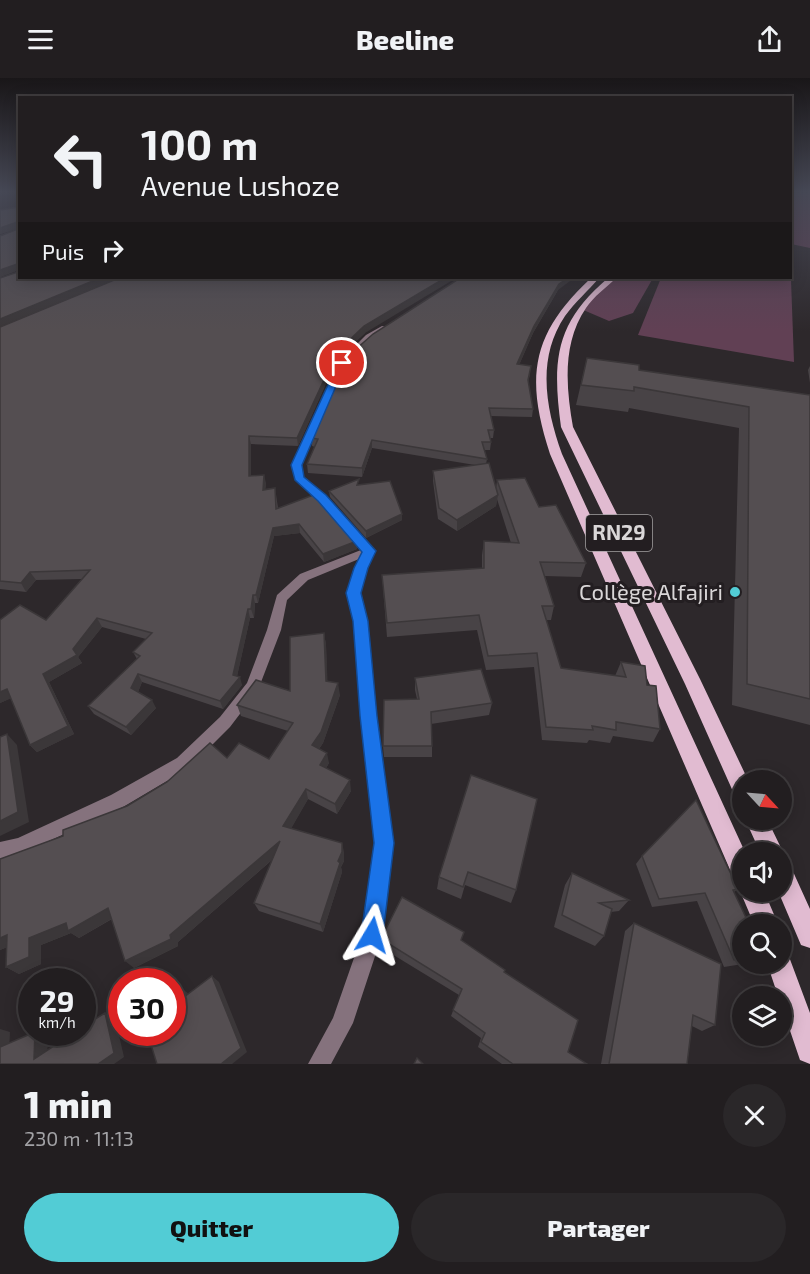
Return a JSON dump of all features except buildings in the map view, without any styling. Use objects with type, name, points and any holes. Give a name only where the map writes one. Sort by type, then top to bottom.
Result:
[{"type":"main road","name":"RN29","points":[[594,279],[567,305],[557,319],[542,354],[544,422],[556,454],[732,849]]},
{"type":"main road","name":"RN29","points":[[611,279],[580,309],[574,319],[564,357],[562,397],[567,427],[694,684],[733,770]]},
{"type":"main road","points":[[542,354],[564,357]]},
{"type":"main road","points":[[792,896],[810,936]]},
{"type":"main road","points":[[783,974],[810,1050]]},
{"type":"street","points":[[369,551],[322,498],[299,478],[297,465],[342,363],[369,337],[394,320]]},
{"type":"street","points":[[0,851],[19,846],[117,801],[183,763],[225,722],[253,686],[274,630],[281,597],[304,577],[369,551]]},
{"type":"street","points":[[318,1064],[342,1023],[372,935],[384,843],[368,716],[360,621],[354,593],[361,568],[369,551]]},
{"type":"shaded area","points":[[792,239],[810,239],[810,248],[792,244]]},
{"type":"shaded area","points":[[620,279],[652,279],[633,313],[609,321],[581,309],[606,283]]},
{"type":"shaded area","points":[[661,279],[791,280],[794,362],[638,335]]},
{"type":"place","name":"Collège Alfajiri","points":[[735,592]]},
{"type":"route","points":[[342,363],[297,465],[299,478],[322,498],[369,551],[361,568],[354,593],[360,621],[368,716],[384,843],[372,935]]}]
